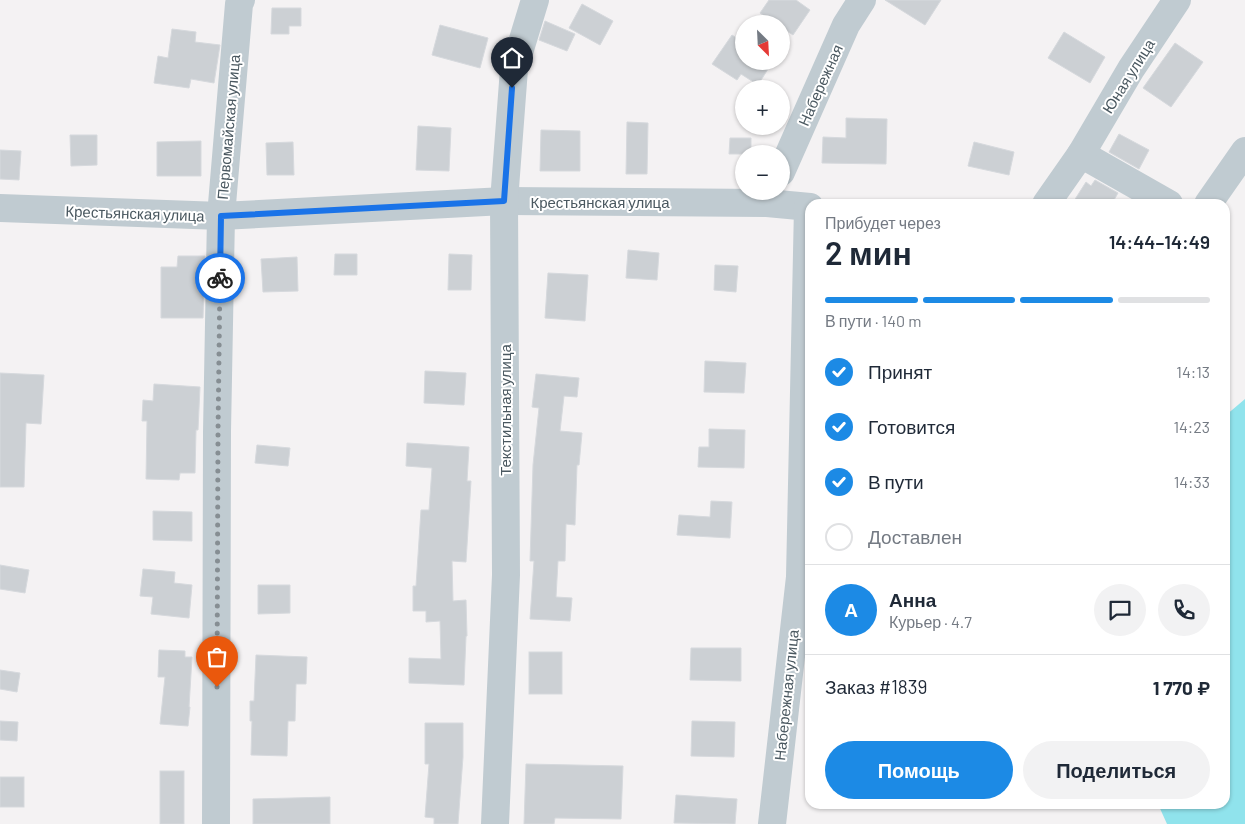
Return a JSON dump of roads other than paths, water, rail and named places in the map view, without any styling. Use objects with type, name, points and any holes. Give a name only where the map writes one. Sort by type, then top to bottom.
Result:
[{"type":"street","name":"Первомайская улица","points":[[216,824],[221,216],[239,4],[241,0]]},
{"type":"street","name":"Текстильная улица","points":[[495,824],[506,575],[504,201],[514,69],[535,0]]},
{"type":"street","name":"Набережная","points":[[790,152],[846,25],[862,0]]},
{"type":"street","name":"Юная улица","points":[[1050,199],[1081,154],[1131,69],[1177,0]]},
{"type":"street","points":[[1211,199],[1245,151]]},
{"type":"street","points":[[1081,154],[1160,199]]},
{"type":"street","name":"Крестьянская улица","points":[[0,208],[221,216],[504,201],[735,198]]},
{"type":"street","name":"Крестьянская улица","points":[[782,200],[805,206]]},
{"type":"street","name":"Набережная улица","points":[[772,824],[800,577],[805,371]]},
{"type":"water","points":[[1245,399],[1245,824],[1167,824],[1160,809],[1230,809],[1230,412]]}]
